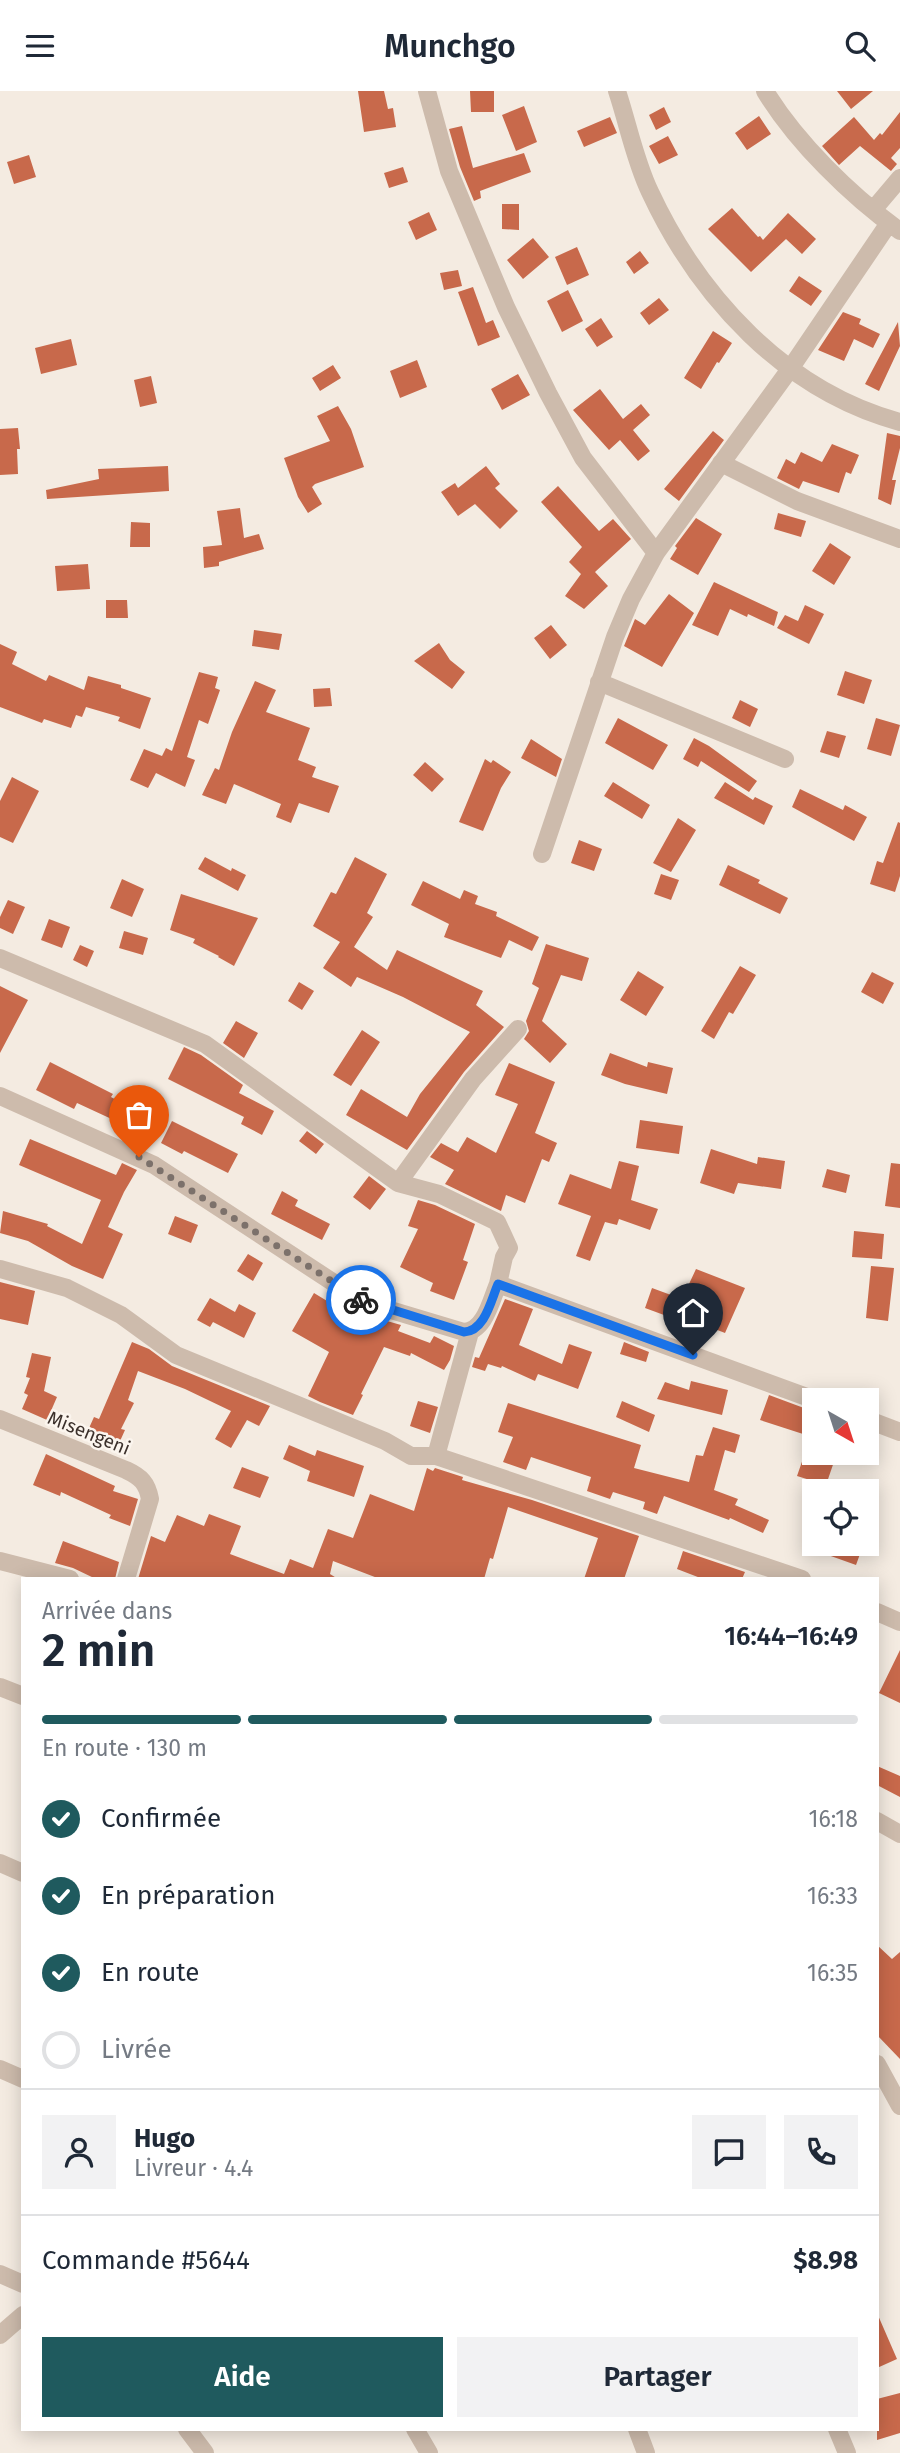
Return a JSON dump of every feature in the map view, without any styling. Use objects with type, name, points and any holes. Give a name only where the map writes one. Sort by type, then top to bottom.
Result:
[{"type":"street","points":[[427,91],[449,170],[506,307],[548,393],[583,459],[656,553]]},
{"type":"street","points":[[617,91],[648,189],[667,226],[697,275],[740,326],[790,369],[838,399],[900,422]]},
{"type":"street","points":[[542,854],[599,682],[631,599],[656,553],[895,227],[856,197],[777,112],[765,91]]},
{"type":"street","points":[[873,210],[900,178]]},
{"type":"street","points":[[721,463],[797,501],[900,539]]},
{"type":"street","points":[[599,682],[785,759]]},
{"type":"street","points":[[0,958],[205,1044],[398,1183],[439,1194],[497,1222],[509,1248],[504,1257],[498,1284],[481,1324],[470,1332],[436,1456]]},
{"type":"street","points":[[398,1183],[473,1079],[518,1029]]},
{"type":"street","points":[[0,1096],[147,1161],[360,1300],[470,1332]]},
{"type":"street","points":[[0,1269],[67,1288],[121,1315],[176,1355],[385,1441],[411,1456],[436,1456],[796,1577]]},
{"type":"street","points":[[498,1284],[802,1395]]},
{"type":"street","name":"Misengeni","points":[[0,1419],[140,1477],[148,1487],[150,1499],[127,1577]]},
{"type":"street","points":[[879,1424],[900,1432]]},
{"type":"street","points":[[0,1561],[62,1577]]},
{"type":"street","points":[[879,1613],[900,1622]]},
{"type":"street","points":[[0,1687],[21,1695]]},
{"type":"street","points":[[879,1822],[900,1834]]},
{"type":"street","points":[[879,2068],[900,2106]]},
{"type":"street","points":[[0,2069],[21,2078]]},
{"type":"street","points":[[0,2274],[21,2283]]},
{"type":"street","points":[[0,2335],[21,2317]]},
{"type":"street","points":[[188,2431],[205,2453]]},
{"type":"street","points":[[416,2431],[429,2453]]},
{"type":"street","points":[[638,2431],[646,2453]]},
{"type":"street","points":[[838,2431],[847,2453]]},
{"type":"building","points":[[358,91],[384,91],[388,109],[393,108],[396,127],[364,132]]},
{"type":"building","points":[[470,91],[494,91],[494,112],[471,112]]},
{"type":"building","points":[[837,91],[873,91],[851,109]]},
{"type":"building","points":[[524,106],[537,142],[516,151],[502,115]]},
{"type":"building","points":[[664,107],[671,122],[656,130],[649,115]]},
{"type":"building","points":[[900,112],[900,148],[891,158],[897,164],[891,171],[860,146],[839,165],[822,146],[854,117],[874,140],[880,133],[882,135]]},
{"type":"building","points":[[759,116],[771,134],[747,150],[735,133]]},
{"type":"building","points":[[610,117],[617,133],[584,147],[577,131]]},
{"type":"building","points":[[462,126],[473,168],[524,153],[531,172],[480,191],[481,198],[474,201],[449,129]]},
{"type":"building","points":[[668,136],[678,155],[659,164],[649,146]]},
{"type":"building","points":[[29,155],[36,177],[14,184],[7,162]]},
{"type":"building","points":[[403,167],[408,182],[389,188],[384,173]]},
{"type":"building","points":[[502,204],[519,204],[519,230],[502,229]]},
{"type":"building","points":[[732,208],[763,240],[788,213],[816,239],[802,254],[786,239],[751,272],[708,229]]},
{"type":"building","points":[[429,212],[437,230],[416,240],[408,222]]},
{"type":"building","points":[[533,238],[549,257],[523,279],[507,260]]},
{"type":"building","points":[[577,247],[589,275],[567,285],[555,257]]},
{"type":"building","points":[[640,251],[649,263],[634,274],[626,262]]},
{"type":"building","points":[[458,270],[462,286],[444,290],[440,273]]},
{"type":"building","points":[[799,276],[822,291],[811,306],[789,291]]},
{"type":"building","points":[[473,287],[486,323],[493,320],[500,337],[478,346],[458,292]]},
{"type":"building","points":[[568,290],[583,321],[562,332],[547,301]]},
{"type":"building","points":[[659,298],[669,310],[649,325],[640,313]]},
{"type":"building","points":[[843,312],[861,319],[859,324],[880,334],[873,348],[854,339],[844,361],[818,350]]},
{"type":"building","points":[[601,318],[613,337],[597,347],[585,329]]},
{"type":"building","points":[[898,322],[900,346],[879,391],[865,384]]},
{"type":"building","points":[[713,331],[732,343],[701,389],[684,378]]},
{"type":"building","points":[[71,339],[77,365],[41,374],[35,348]]},
{"type":"building","points":[[417,360],[427,387],[400,398],[390,371]]},
{"type":"building","points":[[333,365],[341,378],[320,391],[312,378]]},
{"type":"building","points":[[518,374],[530,395],[502,410],[491,389]]},
{"type":"building","points":[[151,376],[157,403],[140,407],[134,380]]},
{"type":"building","points":[[600,389],[623,419],[641,404],[650,415],[633,430],[650,451],[638,461],[620,440],[609,450],[573,410]]},
{"type":"building","points":[[338,406],[351,429],[364,467],[315,484],[312,487],[322,504],[308,513],[298,497],[284,458],[330,441],[317,416]]},
{"type":"building","points":[[18,428],[18,474],[0,475],[0,429]]},
{"type":"building","points":[[713,431],[724,440],[679,501],[664,489]]},
{"type":"building","points":[[887,433],[900,436],[900,448],[892,480],[896,480],[891,505],[878,499]]},
{"type":"building","points":[[832,444],[859,455],[851,474],[846,472],[839,493],[803,481],[799,489],[777,478],[786,459],[795,464],[801,452],[822,462]]},
{"type":"building","points":[[168,466],[169,491],[47,499],[46,490],[99,479],[98,469]]},
{"type":"building","points":[[486,466],[500,484],[495,488],[518,511],[500,529],[475,504],[458,516],[441,492],[455,483],[458,488]]},
{"type":"building","points":[[558,486],[599,531],[613,519],[631,539],[595,572],[608,586],[584,609],[565,596],[581,574],[569,562],[582,547],[541,502]]},
{"type":"building","points":[[240,508],[244,538],[259,534],[264,549],[219,562],[219,566],[204,568],[203,547],[222,545],[217,511]]},
{"type":"building","points":[[778,513],[806,521],[801,537],[774,529]]},
{"type":"building","points":[[696,518],[722,534],[698,575],[670,559],[677,548],[675,546]]},
{"type":"building","points":[[131,522],[150,523],[150,547],[130,547]]},
{"type":"building","points":[[830,543],[851,557],[834,585],[812,571]]},
{"type":"building","points":[[88,564],[90,589],[57,591],[55,566]]},
{"type":"building","points":[[714,582],[778,612],[774,626],[730,609],[718,636],[692,625]]},
{"type":"building","points":[[669,594],[694,613],[662,667],[624,646],[635,619],[645,625]]},
{"type":"building","points":[[106,600],[127,600],[128,618],[106,618]]},
{"type":"building","points":[[805,605],[824,614],[809,644],[777,628],[785,615],[798,621]]},
{"type":"building","points":[[551,625],[567,645],[550,659],[534,638]]},
{"type":"building","points":[[254,630],[282,634],[279,650],[252,646]]},
{"type":"building","points":[[439,643],[450,660],[465,672],[452,689],[414,661]]},
{"type":"building","points":[[0,644],[17,652],[12,664],[46,681],[49,675],[84,690],[88,676],[121,685],[121,688],[151,698],[140,729],[118,721],[120,717],[86,707],[82,717],[76,715],[71,728],[44,719],[42,723],[0,707]]},
{"type":"building","points":[[845,671],[872,680],[864,704],[837,695]]},
{"type":"building","points":[[199,672],[218,677],[215,688],[220,690],[208,724],[199,720],[187,757],[195,760],[185,787],[156,773],[148,788],[130,780],[144,749],[162,756],[166,748],[172,751]]},
{"type":"building","points":[[255,681],[276,690],[266,712],[310,728],[298,760],[316,767],[312,777],[339,786],[329,813],[299,803],[291,823],[276,817],[281,804],[234,784],[226,804],[202,795],[215,768],[219,770],[232,732]]},
{"type":"building","points":[[330,688],[332,706],[314,707],[313,689]]},
{"type":"building","points":[[740,700],[758,709],[750,727],[732,718]]},
{"type":"building","points":[[618,718],[668,745],[653,770],[605,743]]},
{"type":"building","points":[[876,718],[900,725],[891,756],[867,749]]},
{"type":"building","points":[[827,731],[846,736],[839,758],[820,752]]},
{"type":"building","points":[[694,738],[757,781],[749,792],[701,761],[698,767],[683,759]]},
{"type":"building","points":[[531,739],[562,759],[556,777],[521,758]]},
{"type":"building","points":[[485,759],[491,763],[493,760],[511,772],[501,788],[483,831],[459,822]]},
{"type":"building","points":[[425,762],[444,779],[432,792],[413,775]]},
{"type":"building","points":[[12,777],[39,791],[13,843],[0,837],[0,801]]},
{"type":"building","points":[[613,782],[650,805],[642,819],[604,796]]},
{"type":"building","points":[[725,782],[753,800],[755,797],[773,806],[764,825],[714,798]]},
{"type":"building","points":[[800,789],[843,810],[845,805],[867,817],[854,841],[792,807]]},
{"type":"building","points":[[678,818],[696,830],[671,872],[653,863]]},
{"type":"building","points":[[898,822],[900,876],[895,892],[870,884],[877,861],[883,863]]},
{"type":"building","points":[[579,840],[602,849],[594,871],[571,863]]},
{"type":"building","points":[[205,857],[231,871],[232,868],[246,875],[238,891],[198,869]]},
{"type":"building","points":[[355,857],[387,874],[367,913],[373,917],[354,947],[387,970],[397,950],[483,991],[476,1005],[504,1027],[464,1072],[407,1150],[346,1115],[361,1089],[407,1117],[420,1094],[470,1032],[403,997],[357,977],[351,987],[323,968],[340,942],[313,926],[331,892],[336,894]]},
{"type":"building","points":[[728,865],[760,880],[758,883],[788,898],[780,914],[719,885]]},
{"type":"building","points":[[661,874],[679,880],[671,900],[654,894]]},
{"type":"building","points":[[122,879],[144,889],[132,917],[110,908]]},
{"type":"building","points":[[423,881],[460,899],[464,890],[478,896],[475,904],[497,912],[496,916],[539,937],[532,951],[509,940],[501,958],[444,937],[449,924],[411,905]]},
{"type":"building","points":[[181,894],[258,918],[234,966],[193,943],[195,939],[170,930]]},
{"type":"building","points":[[8,900],[25,907],[13,934],[0,928],[0,917]]},
{"type":"building","points":[[49,919],[70,927],[62,948],[41,940]]},
{"type":"building","points":[[124,931],[148,938],[143,955],[119,948]]},
{"type":"building","points":[[546,944],[589,958],[582,981],[561,975],[542,1021],[567,1044],[550,1063],[524,1039],[529,1031],[526,1021],[539,988],[532,984]]},
{"type":"building","points":[[80,945],[94,951],[87,967],[73,960]]},
{"type":"building","points":[[740,966],[756,975],[733,1014],[729,1012],[714,1039],[701,1031]]},
{"type":"building","points":[[638,971],[664,987],[646,1016],[620,1000]]},
{"type":"building","points":[[872,972],[894,983],[883,1004],[861,992]]},
{"type":"building","points":[[299,982],[314,991],[302,1010],[288,1001]]},
{"type":"building","points":[[0,986],[28,1000],[0,1053]]},
{"type":"building","points":[[236,1021],[258,1033],[244,1058],[223,1043]]},
{"type":"building","points":[[362,1030],[380,1042],[351,1086],[333,1075]]},
{"type":"building","points":[[184,1047],[201,1055],[243,1085],[239,1093],[274,1111],[262,1135],[241,1124],[244,1117],[168,1079]]},
{"type":"building","points":[[610,1053],[647,1067],[648,1062],[673,1068],[667,1094],[601,1075]]},
{"type":"building","points":[[50,1062],[113,1094],[111,1097],[139,1113],[131,1128],[77,1103],[74,1109],[36,1090]]},
{"type":"building","points":[[509,1063],[555,1082],[535,1133],[557,1143],[549,1162],[542,1159],[525,1203],[506,1195],[501,1211],[445,1184],[454,1170],[430,1157],[441,1143],[458,1152],[467,1137],[496,1153],[518,1104],[495,1095]]},
{"type":"building","points":[[640,1120],[683,1126],[679,1154],[636,1148]]},
{"type":"building","points":[[172,1121],[238,1154],[228,1173],[161,1143]]},
{"type":"building","points":[[307,1131],[324,1144],[316,1154],[299,1141]]},
{"type":"building","points":[[30,1139],[116,1175],[122,1163],[137,1170],[108,1227],[123,1234],[103,1279],[72,1266],[28,1241],[0,1233],[3,1211],[48,1224],[47,1226],[82,1244],[101,1200],[19,1165]]},
{"type":"building","points":[[711,1149],[757,1164],[758,1157],[785,1161],[781,1189],[738,1183],[734,1194],[700,1183]]},
{"type":"building","points":[[619,1161],[639,1166],[631,1200],[658,1209],[650,1230],[619,1219],[617,1225],[605,1222],[590,1261],[576,1256],[591,1216],[558,1204],[570,1174],[611,1189]]},
{"type":"building","points":[[891,1163],[900,1164],[900,1208],[885,1206]]},
{"type":"building","points":[[827,1169],[850,1175],[846,1193],[822,1187]]},
{"type":"building","points":[[369,1176],[386,1189],[370,1210],[353,1197]]},
{"type":"building","points":[[282,1191],[298,1200],[295,1206],[330,1224],[322,1240],[271,1214]]},
{"type":"building","points":[[418,1200],[475,1224],[463,1260],[468,1262],[454,1300],[430,1291],[433,1283],[400,1267],[418,1229],[408,1226]]},
{"type":"building","points":[[175,1216],[198,1225],[191,1243],[168,1234]]},
{"type":"building","points":[[854,1231],[884,1234],[882,1259],[852,1257]]},
{"type":"building","points":[[248,1254],[263,1263],[253,1281],[237,1271]]},
{"type":"building","points":[[871,1266],[894,1268],[888,1321],[866,1318]]},
{"type":"building","points":[[696,1269],[745,1288],[725,1333],[692,1320],[705,1291],[689,1284]]},
{"type":"building","points":[[0,1282],[35,1291],[28,1325],[0,1319]]},
{"type":"building","points":[[652,1288],[671,1295],[664,1315],[645,1308]]},
{"type":"building","points":[[314,1293],[332,1304],[328,1310],[374,1331],[380,1319],[401,1325],[398,1331],[430,1343],[434,1336],[454,1346],[450,1360],[444,1370],[411,1353],[410,1356],[384,1347],[353,1415],[320,1402],[308,1396],[329,1352],[292,1331]]},
{"type":"building","points":[[210,1298],[235,1312],[239,1304],[256,1313],[244,1338],[213,1322],[210,1327],[197,1320]]},
{"type":"building","points":[[505,1299],[533,1309],[519,1345],[562,1364],[569,1344],[592,1352],[578,1389],[538,1374],[535,1381],[502,1366],[501,1368],[488,1364],[485,1371],[472,1367],[475,1357],[479,1358]]},
{"type":"building","points":[[132,1342],[149,1349],[172,1366],[270,1406],[259,1426],[247,1420],[231,1448],[215,1439],[231,1411],[138,1371],[128,1400],[134,1403],[121,1429],[125,1430],[116,1450],[85,1437],[94,1417],[99,1419]]},
{"type":"building","points":[[624,1342],[649,1352],[646,1362],[620,1354]]},
{"type":"building","points":[[32,1353],[51,1357],[44,1391],[57,1397],[47,1420],[22,1409],[28,1395],[24,1393],[30,1378],[26,1377]]},
{"type":"building","points":[[691,1381],[728,1390],[722,1415],[657,1399],[665,1382],[689,1390]]},
{"type":"building","points":[[769,1395],[802,1407],[802,1434],[760,1420]]},
{"type":"building","points":[[418,1401],[438,1407],[430,1433],[410,1426]]},
{"type":"building","points":[[622,1401],[655,1415],[649,1432],[616,1417]]},
{"type":"building","points":[[508,1403],[641,1445],[634,1468],[689,1482],[696,1455],[703,1456],[713,1427],[740,1435],[735,1453],[725,1450],[714,1490],[738,1499],[735,1505],[769,1520],[763,1533],[730,1518],[729,1520],[664,1496],[657,1514],[643,1509],[645,1502],[613,1492],[610,1499],[587,1491],[591,1477],[531,1457],[526,1470],[503,1462],[513,1437],[498,1432]]},
{"type":"building","points":[[289,1445],[315,1456],[317,1450],[364,1466],[354,1497],[307,1481],[310,1471],[283,1459]]},
{"type":"building","points":[[46,1454],[115,1486],[113,1491],[138,1499],[130,1526],[109,1518],[111,1515],[61,1492],[60,1496],[33,1485]]},
{"type":"building","points":[[802,1462],[802,1465],[833,1465],[828,1479],[797,1476]]},
{"type":"building","points":[[242,1467],[269,1477],[260,1498],[233,1488]]},
{"type":"building","points":[[427,1468],[433,1471],[435,1468],[463,1477],[462,1480],[639,1536],[625,1577],[585,1577],[598,1538],[508,1507],[493,1559],[490,1558],[485,1577],[375,1577],[333,1561],[330,1574],[335,1577],[139,1577],[151,1536],[165,1542],[177,1515],[204,1526],[209,1514],[241,1526],[230,1554],[284,1574],[290,1559],[313,1568],[328,1529],[353,1538],[370,1494],[414,1511]]},
{"type":"building","points":[[63,1541],[119,1562],[115,1577],[92,1577],[55,1563]]},
{"type":"building","points":[[683,1551],[745,1572],[743,1577],[698,1577],[677,1569]]},
{"type":"building","points":[[831,1556],[859,1556],[856,1565]]},
{"type":"building","points":[[900,1650],[900,1703],[879,1693]]},
{"type":"building","points":[[879,1767],[900,1776],[900,1797],[879,1786]]},
{"type":"building","points":[[879,1947],[892,1959],[900,1952],[900,2059],[879,2037]]},
{"type":"building","points":[[879,2318],[897,2359],[879,2367]]},
{"type":"building","points":[[900,2393],[900,2433],[877,2440],[879,2431],[879,2398]]},
{"type":"way so far","points":[[139,1157],[361,1300]]},
{"type":"route","points":[[361,1300],[470,1332],[481,1324],[498,1284],[693,1355]]}]
